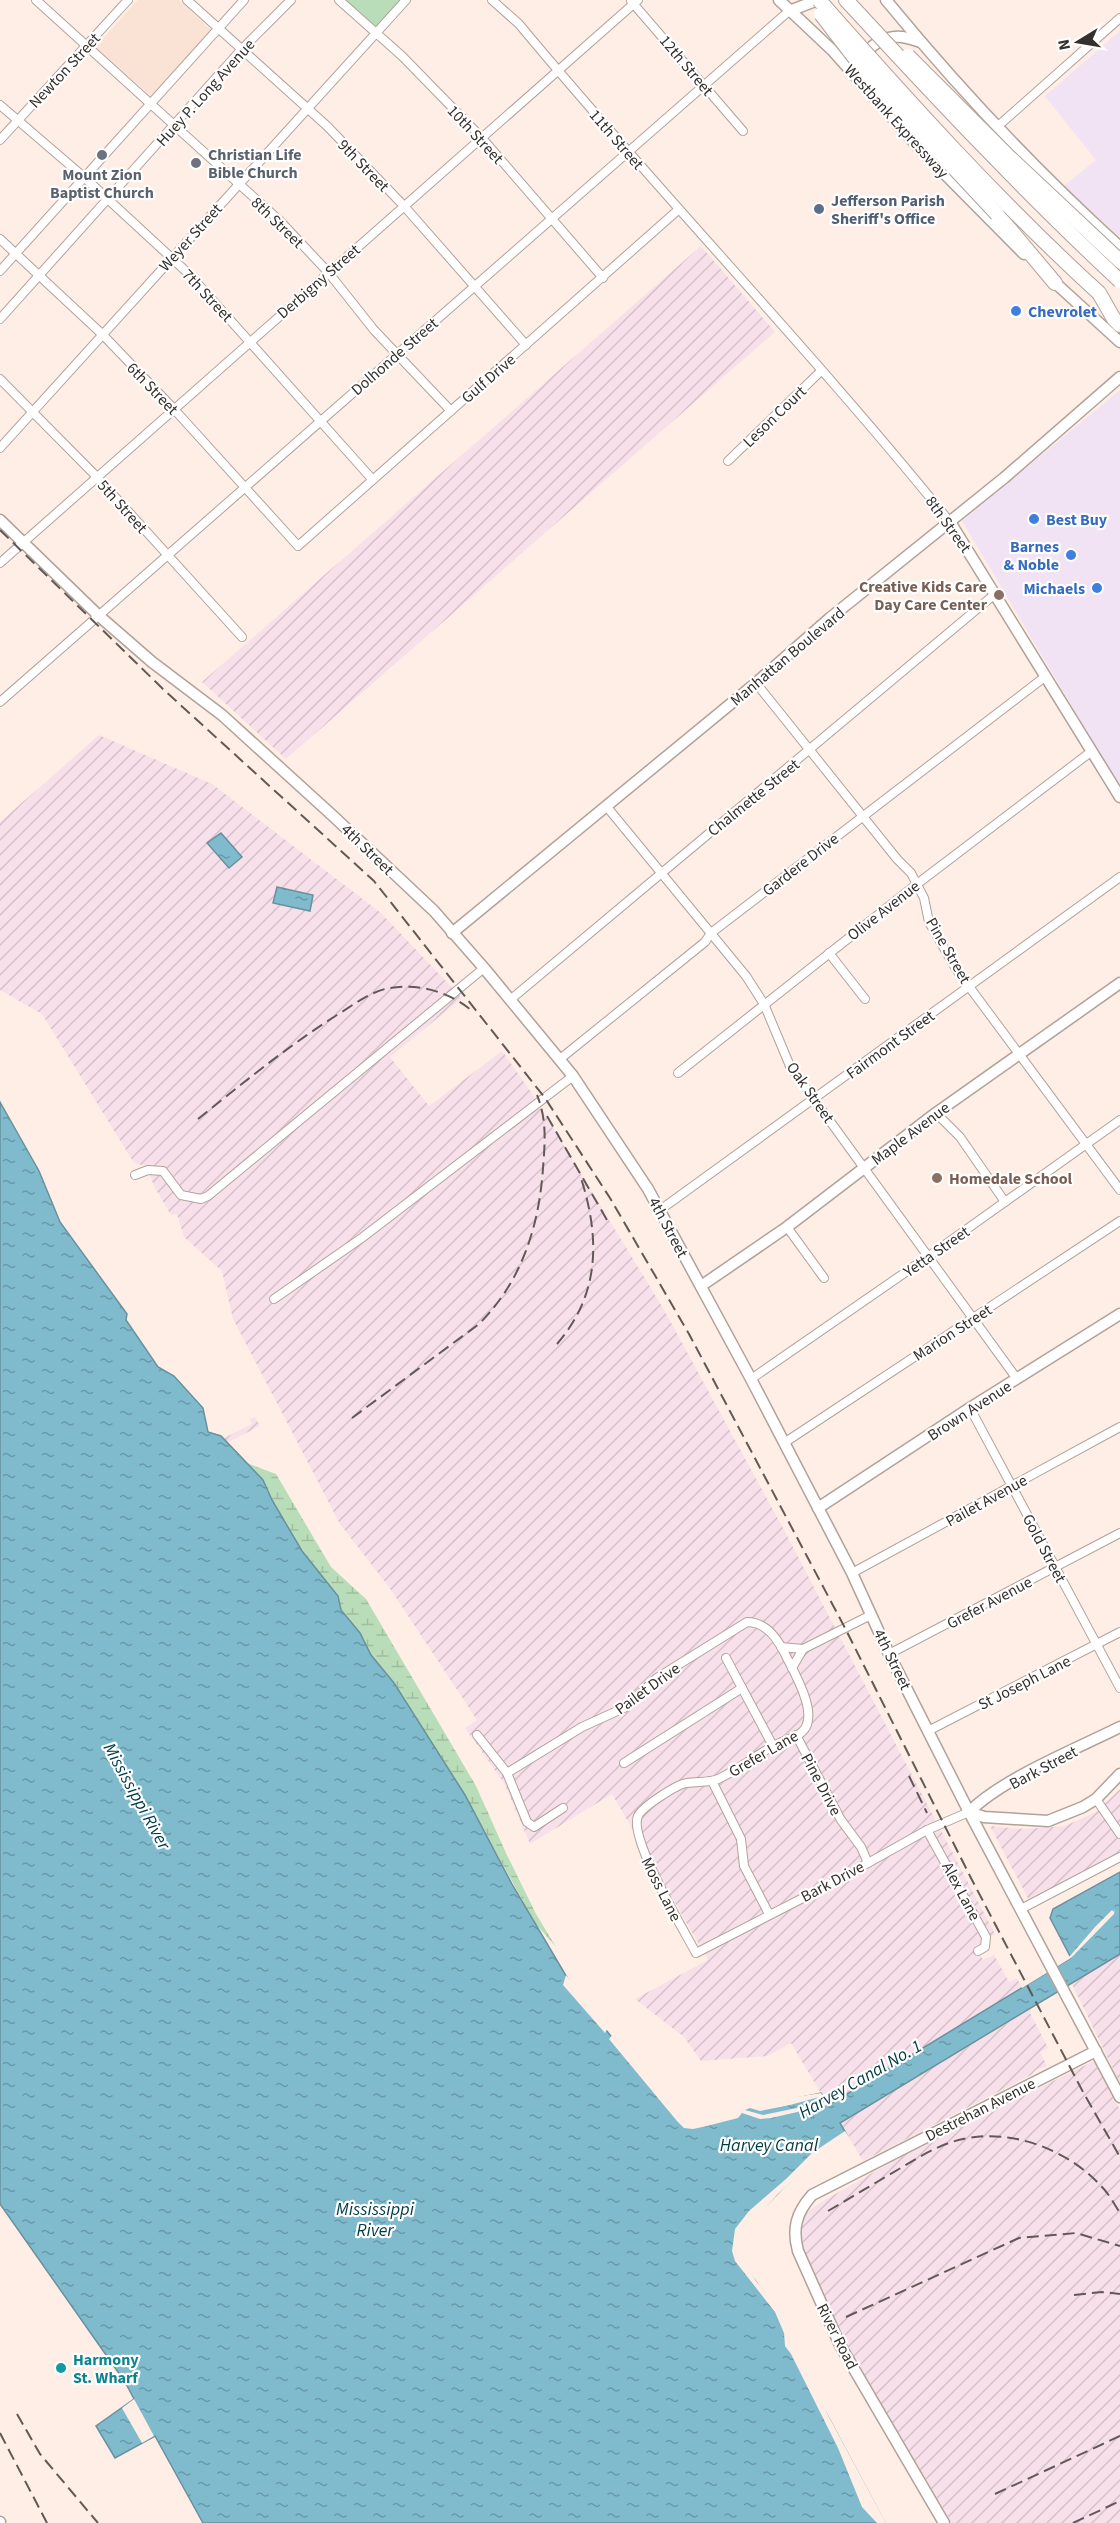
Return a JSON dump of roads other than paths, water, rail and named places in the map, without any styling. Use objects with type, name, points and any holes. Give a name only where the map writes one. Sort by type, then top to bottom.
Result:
[{"type":"highway","points":[[812,0],[841,42],[872,79],[997,214],[1055,283]]},
{"type":"highway","name":"Westbank Expressway","points":[[819,0],[925,121],[973,171],[1039,238],[1120,312]]},
{"type":"highway","points":[[846,0],[976,141],[1047,213],[1120,281]]},
{"type":"highway","points":[[860,15],[875,23],[1015,163],[1120,261]]},
{"type":"highway","points":[[1099,293],[1120,325]]},
{"type":"main road","name":"Westbank Expressway","points":[[779,0],[832,50],[931,159],[1017,248],[1120,342]]},
{"type":"main road","points":[[789,11],[819,0]]},
{"type":"main road","points":[[886,0],[949,76],[997,127],[1120,247]]},
{"type":"main road","points":[[866,88],[862,70],[863,57],[866,52],[878,42],[891,37],[901,36],[921,42]]},
{"type":"main road","name":"Manhattan Boulevard","points":[[452,933],[756,683],[830,618],[950,522],[1120,377]]},
{"type":"main road","name":"4th Street","points":[[0,520],[98,615],[152,662],[222,715],[434,911],[573,1076],[660,1210],[701,1286],[852,1573],[969,1812],[1118,2089]]},
{"type":"main road","name":"8th Street","points":[[950,522],[1120,797]]},
{"type":"main road","name":"Maple Avenue","points":[[701,1286],[786,1227],[936,1113],[1120,983]]},
{"type":"main road","name":"Brown Avenue","points":[[818,1508],[970,1408],[1120,1314]]},
{"type":"main road","name":"Bark Street","points":[[969,1812],[977,1804],[1013,1781],[1120,1727]]},
{"type":"main road","points":[[969,1812],[984,1817],[1048,1821],[1083,1807],[1096,1799],[1120,1774]]},
{"type":"main road","name":"Destrehan Avenue","points":[[865,2167],[1096,2051]]},
{"type":"main road","name":"River Road","points":[[865,2167],[812,2195],[802,2206],[796,2220],[794,2236],[810,2281],[840,2345],[944,2523]]},
{"type":"street","name":"8th Street","points":[[36,0],[280,221],[328,272],[374,330],[451,411]]},
{"type":"street","name":"Newton Street","points":[[0,140],[128,0]]},
{"type":"street","name":"9th Street","points":[[187,0],[307,109],[404,206],[526,345]]},
{"type":"street","name":"Huey P. Long Avenue","points":[[0,271],[244,0]]},
{"type":"street","name":"Huey P. Long Avenue","points":[[0,319],[241,50],[291,0]]},
{"type":"street","name":"10th Street","points":[[339,0],[402,56],[482,138],[603,278]]},
{"type":"street","name":"Weyer Street","points":[[0,448],[406,0]]},
{"type":"street","name":"11th Street","points":[[492,0],[519,24],[678,210],[741,278]]},
{"type":"street","name":"Derbigny Street","points":[[0,563],[250,340],[558,71],[633,1]]},
{"type":"street","name":"12th Street","points":[[633,1],[743,131]]},
{"type":"street","name":"Dolhonde Street","points":[[0,702],[789,11]]},
{"type":"street","points":[[997,127],[1120,18]]},
{"type":"street","name":"7th Street","points":[[0,105],[85,178],[190,274],[372,479]]},
{"type":"street","name":"Gulf Drive","points":[[298,546],[678,210]]},
{"type":"street","name":"6th Street","points":[[0,239],[103,336],[173,408],[243,488],[298,546]]},
{"type":"street","name":"8th Street","points":[[741,278],[950,522]]},
{"type":"street","name":"Leson Court","points":[[728,461],[821,371]]},
{"type":"street","name":"5th Street","points":[[0,379],[34,410],[96,476],[242,638]]},
{"type":"street","name":"Chalmette Street","points":[[510,1000],[995,594]]},
{"type":"street","name":"Gardere Drive","points":[[560,1059],[705,942],[711,933],[1046,676]]},
{"type":"street","name":"Pine Street","points":[[756,683],[897,859],[911,873],[924,898],[929,922],[956,969],[1120,1190]]},
{"type":"street","name":"Olive Avenue","points":[[678,1073],[829,952],[1092,751]]},
{"type":"street","name":"Oak Street","points":[[607,807],[746,976],[764,1004],[790,1066],[1017,1379]]},
{"type":"street","name":"Fairmont Street","points":[[660,1210],[1120,877]]},
{"type":"street","points":[[829,952],[865,999]]},
{"type":"street","points":[[135,1175],[148,1170],[163,1171],[181,1195],[201,1199],[208,1196],[484,968]]},
{"type":"street","points":[[274,1299],[363,1237],[573,1076]]},
{"type":"street","points":[[936,1113],[960,1137],[1005,1202]]},
{"type":"street","name":"Yetta Street","points":[[751,1379],[1120,1120]]},
{"type":"street","name":"Marion Street","points":[[784,1443],[1120,1221]]},
{"type":"street","points":[[786,1227],[824,1278]]},
{"type":"street","name":"Gold Street","points":[[970,1408],[1120,1688]]},
{"type":"street","name":"Pailet Avenue","points":[[852,1573],[1120,1427]]},
{"type":"street","name":"Grefer Avenue","points":[[890,1654],[1120,1533]]},
{"type":"street","points":[[782,1647],[803,1649],[871,1614]]},
{"type":"street","name":"Pailet Drive","points":[[507,1773],[582,1727],[626,1707],[657,1678],[747,1622],[758,1622],[769,1630],[782,1647]]},
{"type":"street","name":"St Joseph Lane","points":[[928,1731],[1120,1632]]},
{"type":"street","name":"Grefer Lane","points":[[637,1822],[643,1809],[683,1783],[712,1780],[803,1732],[808,1723],[809,1713],[806,1698],[782,1647]]},
{"type":"street","points":[[792,1668],[803,1649]]},
{"type":"street","points":[[726,1658],[773,1746]]},
{"type":"street","points":[[624,1763],[742,1688]]},
{"type":"street","points":[[477,1735],[507,1773],[527,1822],[534,1827],[563,1808]]},
{"type":"street","name":"Pine Drive","points":[[796,1735],[841,1820],[861,1846],[868,1863]]},
{"type":"street","points":[[712,1780],[741,1839],[744,1866],[769,1914]]},
{"type":"street","points":[[1096,1799],[1103,1806],[1120,1834]]},
{"type":"street","name":"Bark Drive","points":[[696,1953],[834,1882],[927,1830],[969,1812]]},
{"type":"street","name":"Moss Lane","points":[[637,1822],[638,1838],[645,1855],[696,1953]]},
{"type":"street","name":"Alex Lane","points":[[927,1830],[986,1937],[985,1947],[978,1951]]},
{"type":"street","points":[[1021,1909],[1120,1857]]},
{"type":"water","points":[[221,833],[242,857],[229,868],[207,843]]},
{"type":"water","points":[[277,887],[313,895],[310,911],[273,903]]},
{"type":"water","name":"Mississippi River","points":[[0,1102],[39,1171],[60,1222],[127,1314],[126,1320],[158,1367],[174,1376],[203,1408],[208,1432],[221,1436],[263,1480],[302,1551],[338,1596],[341,1610],[360,1633],[371,1655],[394,1683],[465,1795],[513,1886],[575,1991],[673,2114],[688,2125],[741,2113],[746,2106],[759,2106],[821,2093],[829,2105],[1071,1958],[1050,1918],[1053,1909],[1120,1872],[1120,1954],[840,2123],[847,2135],[815,2156],[740,2232],[742,2263],[772,2303],[807,2377],[885,2523],[203,2523],[155,2436],[115,2458],[96,2426],[134,2399],[125,2382],[0,2204]]},
{"type":"railway","points":[[0,530],[164,690],[374,881],[545,1098],[610,1198],[689,1334],[845,1628],[972,1880],[1083,2092],[1120,2157]]},
{"type":"railway","points":[[198,1119],[301,1039],[378,991],[396,987],[431,990],[442,993],[471,1010]]},
{"type":"railway","points":[[352,1418],[479,1324],[507,1290],[526,1252],[541,1190],[544,1131],[537,1095]]},
{"type":"railway","points":[[547,1116],[607,1220]]},
{"type":"railway","points":[[557,1344],[582,1305],[589,1284],[592,1263],[591,1220],[580,1175]]},
{"type":"railway","points":[[909,1776],[927,1813]]},
{"type":"railway","points":[[828,2211],[938,2147],[972,2137],[992,2136],[1033,2143],[1071,2161],[1102,2187],[1120,2213]]},
{"type":"railway","points":[[846,2317],[1019,2238],[1076,2233],[1120,2246]]},
{"type":"railway","points":[[1074,2295],[1102,2292],[1120,2294]]},
{"type":"railway","points":[[17,2414],[40,2454],[98,2523]]},
{"type":"railway","points":[[0,2433],[47,2523]]},
{"type":"railway","points":[[995,2494],[1120,2436]]},
{"type":"railway","points":[[1073,2523],[1120,2501]]},
{"type":"place","name":"Mount Zion Baptist Church","points":[[102,155]]},
{"type":"place","name":"Christian Life Bible Church","points":[[196,163]]},
{"type":"place","name":"Jefferson Parish Sheriff's Office","points":[[819,209]]},
{"type":"place","name":"Chevrolet","points":[[1016,311]]},
{"type":"place","name":"Best Buy","points":[[1034,519]]},
{"type":"place","name":"Barnes & Noble","points":[[1071,555]]},
{"type":"place","name":"Michaels","points":[[1097,588]]},
{"type":"place","name":"Creative Kids Care Day Care Center","points":[[999,595]]},
{"type":"place","name":"Homedale School","points":[[937,1178]]},
{"type":"place","name":"Harmony St. Wharf","points":[[61,2368]]},
{"type":"water label","name":"Harvey Canal No. 1","points":[[860,2079]]},
{"type":"water label","name":"Harvey Canal","points":[[769,2145]]}]
